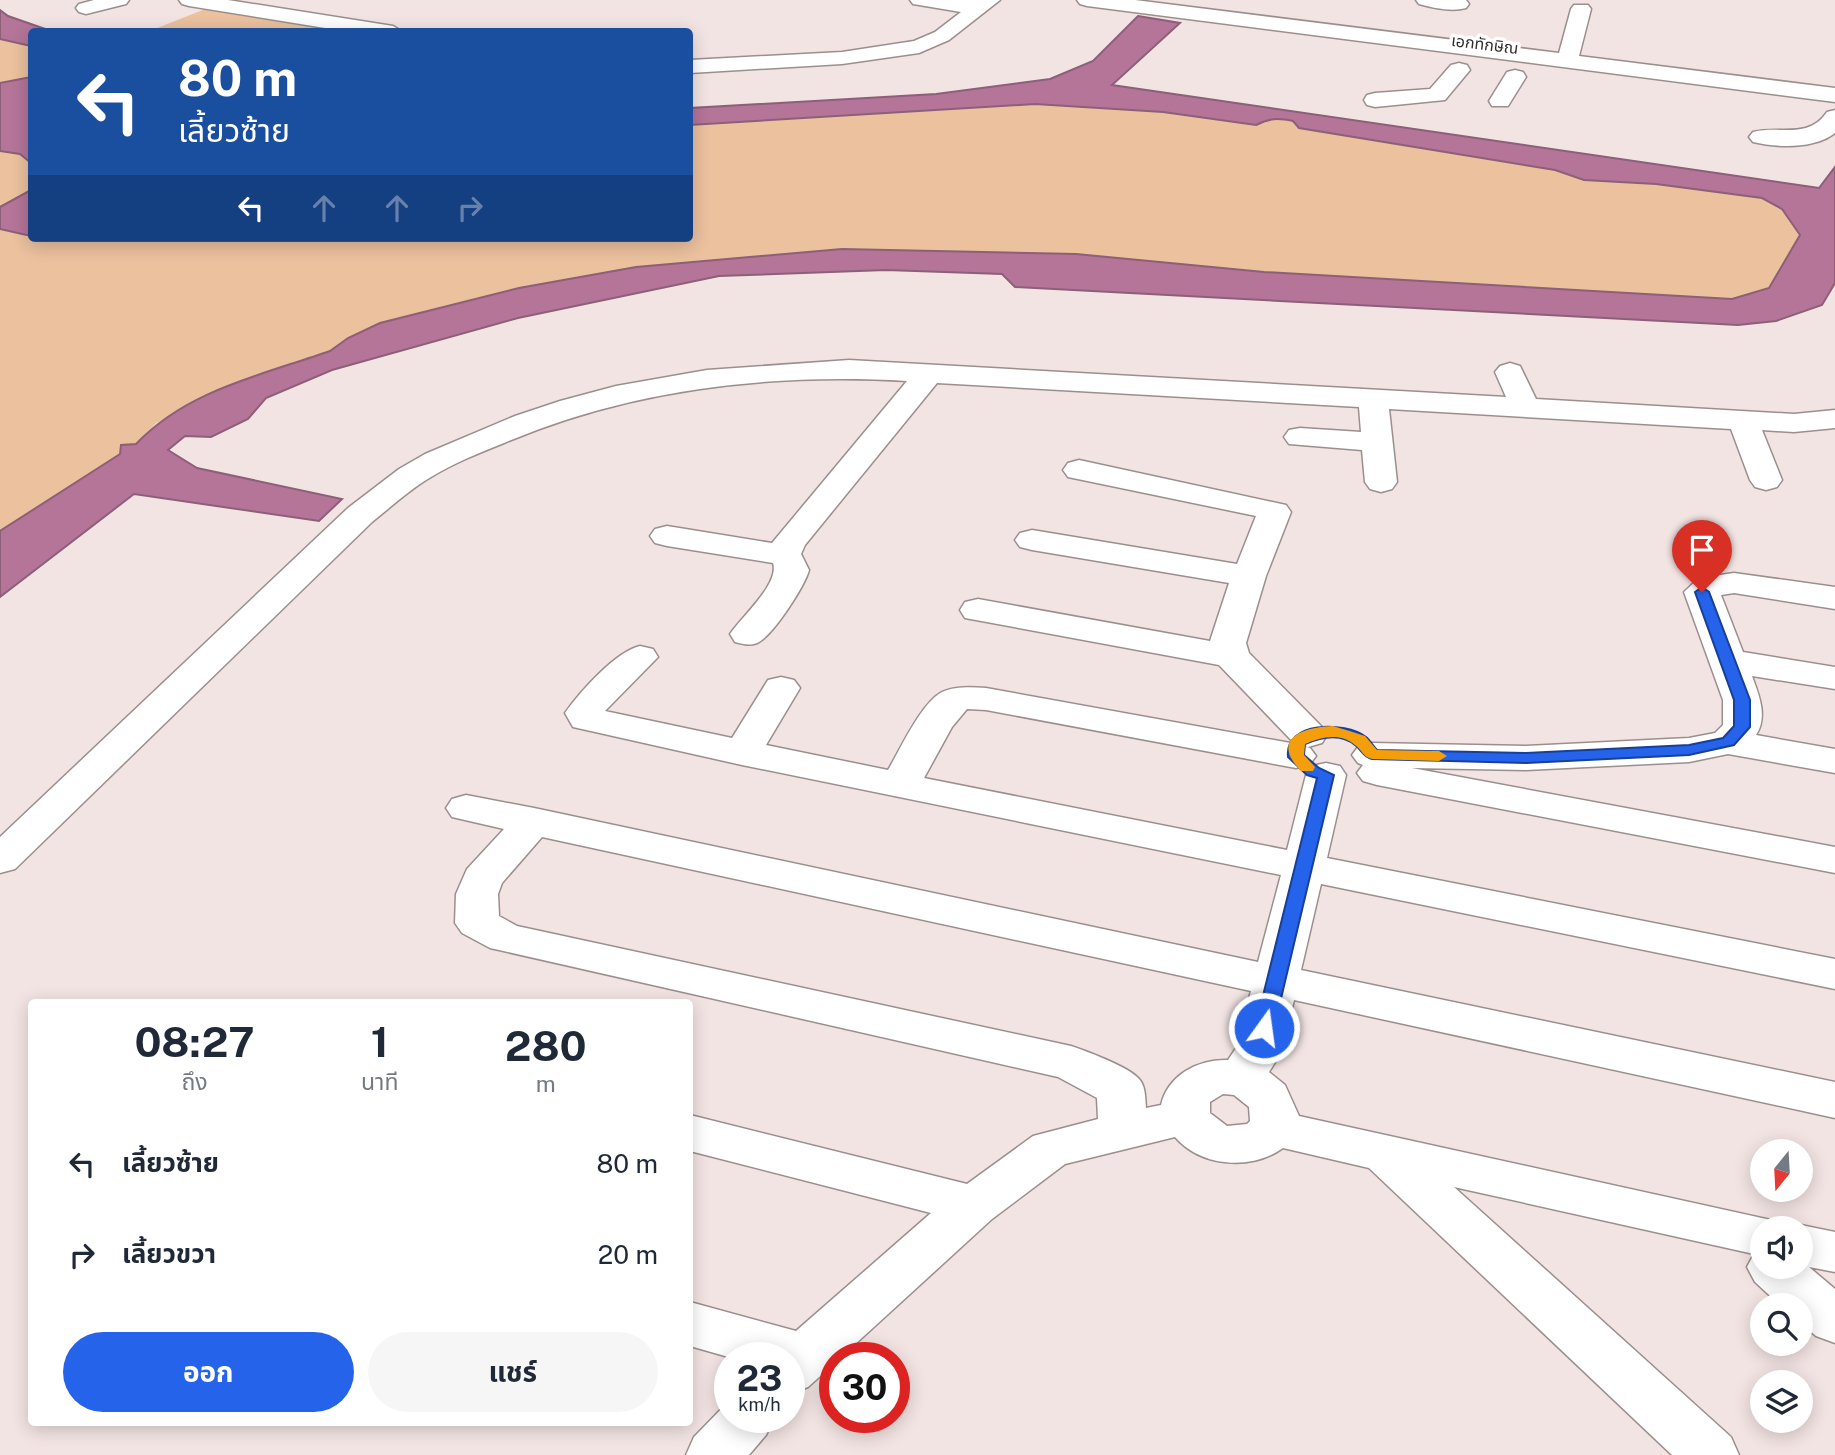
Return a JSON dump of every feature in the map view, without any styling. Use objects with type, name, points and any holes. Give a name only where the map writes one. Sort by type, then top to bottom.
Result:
[{"type":"street","points":[[86,8],[118,0]]},
{"type":"street","points":[[189,0],[369,28]]},
{"type":"street","points":[[920,0],[985,4]]},
{"type":"street","points":[[1087,0],[1747,81],[1835,95]]},
{"type":"street","name":"เอกทักษิณ","points":[[1136,0],[1280,22],[1569,55],[1747,81],[1835,88]]},
{"type":"street","points":[[1426,0],[1459,4]]},
{"type":"street","points":[[693,67],[827,59],[919,47],[942,36],[985,4]]},
{"type":"street","points":[[1569,55],[1581,9]]},
{"type":"street","points":[[312,28],[326,21]]},
{"type":"street","points":[[1261,44],[1280,22]]},
{"type":"street","points":[[1432,66],[1541,81]]},
{"type":"street","points":[[1375,100],[1437,95],[1487,74]]},
{"type":"street","points":[[1487,74],[1500,101]]},
{"type":"street","points":[[1732,103],[1740,99],[1747,81]]},
{"type":"street","points":[[1761,137],[1820,133],[1831,126],[1835,117]]},
{"type":"street","points":[[0,860],[360,515],[411,475],[544,414],[662,383],[781,370],[849,369],[1794,423],[1835,419]]},
{"type":"street","points":[[1510,372],[1525,408]]},
{"type":"street","points":[[784,555],[789,543],[929,373]]},
{"type":"street","points":[[1373,398],[1381,482]]},
{"type":"street","points":[[1743,420],[1766,480]]},
{"type":"street","points":[[1300,437],[1378,442]]},
{"type":"street","points":[[1079,470],[1274,512],[1274,518],[1249,576],[1228,643],[1231,656]]},
{"type":"street","points":[[667,536],[784,555],[791,564],[788,583],[748,634]]},
{"type":"street","points":[[1032,540],[1249,576]]},
{"type":"street","points":[[1728,742],[1742,727],[1742,700],[1702,592],[1711,585],[1734,583],[1835,598]]},
{"type":"street","points":[[978,610],[1231,656],[1336,751],[1526,758],[1689,750],[1728,742],[1835,761]]},
{"type":"street","points":[[640,657],[589,706],[584,713],[587,719],[742,753],[1835,974]]},
{"type":"street","points":[[1729,661],[1835,678]]},
{"type":"street","points":[[742,753],[781,688]]},
{"type":"street","points":[[900,785],[940,716],[954,701],[968,698],[986,699],[1336,751],[1835,859]]},
{"type":"street","points":[[1240,1079],[1259,1051],[1336,751]]},
{"type":"street","points":[[466,808],[1835,1100]]},
{"type":"street","points":[[534,821],[482,879],[477,894],[477,923],[505,938],[1071,1063],[1121,1089],[1122,1131]]},
{"type":"street","points":[[1216,1078],[1240,1079],[1260,1089],[1274,1105],[1276,1116],[1273,1128],[1255,1142],[1228,1145],[1205,1137],[1193,1129],[1185,1117],[1183,1105],[1186,1094],[1195,1085],[1216,1078]]},
{"type":"street","points":[[805,1356],[974,1205],[1049,1149],[1185,1117]]},
{"type":"street","points":[[1273,1128],[1384,1152],[1750,1241]]},
{"type":"street","points":[[693,1134],[974,1205]]},
{"type":"street","points":[[1384,1152],[1711,1455]]},
{"type":"street","points":[[1813,1247],[1835,1252]]},
{"type":"street","points":[[1787,1279],[1835,1321]]},
{"type":"street","points":[[693,1325],[738,1342]]},
{"type":"street","points":[[714,1455],[733,1433]]},
{"type":"shaded area","points":[[218,4],[367,28],[157,28]]},
{"type":"shaded area","points":[[0,10],[8,16],[42,28],[28,28],[28,45],[0,39]]},
{"type":"shaded area","points":[[1138,16],[1180,23],[1112,85],[1819,188],[1835,167],[1835,283],[1822,305],[1776,321],[1738,325],[1015,287],[1002,274],[886,270],[719,276],[518,318],[332,370],[266,398],[248,419],[211,437],[185,436],[168,450],[197,468],[342,499],[319,521],[134,494],[0,597],[0,531],[120,454],[121,445],[136,444],[156,425],[178,410],[227,386],[330,351],[348,338],[380,323],[519,288],[636,267],[842,249],[1076,254],[1264,272],[1732,299],[1769,288],[1800,235],[1782,209],[1762,198],[1656,184],[1584,180],[1555,170],[1299,128],[1293,121],[1283,119],[1256,125],[1163,112],[1035,104],[693,125],[693,108],[936,94],[1050,79],[1093,61]]},
{"type":"shaded area","points":[[0,39],[28,45],[28,242],[693,242],[693,125],[1035,104],[1279,118],[1293,121],[1299,128],[1555,170],[1584,180],[1656,184],[1763,198],[1782,209],[1800,235],[1769,288],[1732,299],[1264,272],[1076,254],[843,249],[636,267],[519,288],[380,323],[348,338],[330,351],[156,423],[136,444],[0,531]]},
{"type":"shaded area","points":[[28,78],[28,161],[20,154],[0,151],[0,83]]},
{"type":"shaded area","points":[[28,192],[28,235],[0,229],[0,207]]},
{"type":"slow traffic","points":[[1307,767],[1296,757],[1295,748],[1299,741],[1319,732],[1347,734],[1368,746],[1372,754],[1439,756]]},
{"type":"route","points":[[1264,1028],[1326,775],[1313,771],[1296,757],[1295,748],[1299,741],[1308,735],[1333,731],[1359,739],[1368,746],[1372,754],[1526,758],[1689,750],[1728,742],[1742,727],[1742,700],[1702,592]]}]
